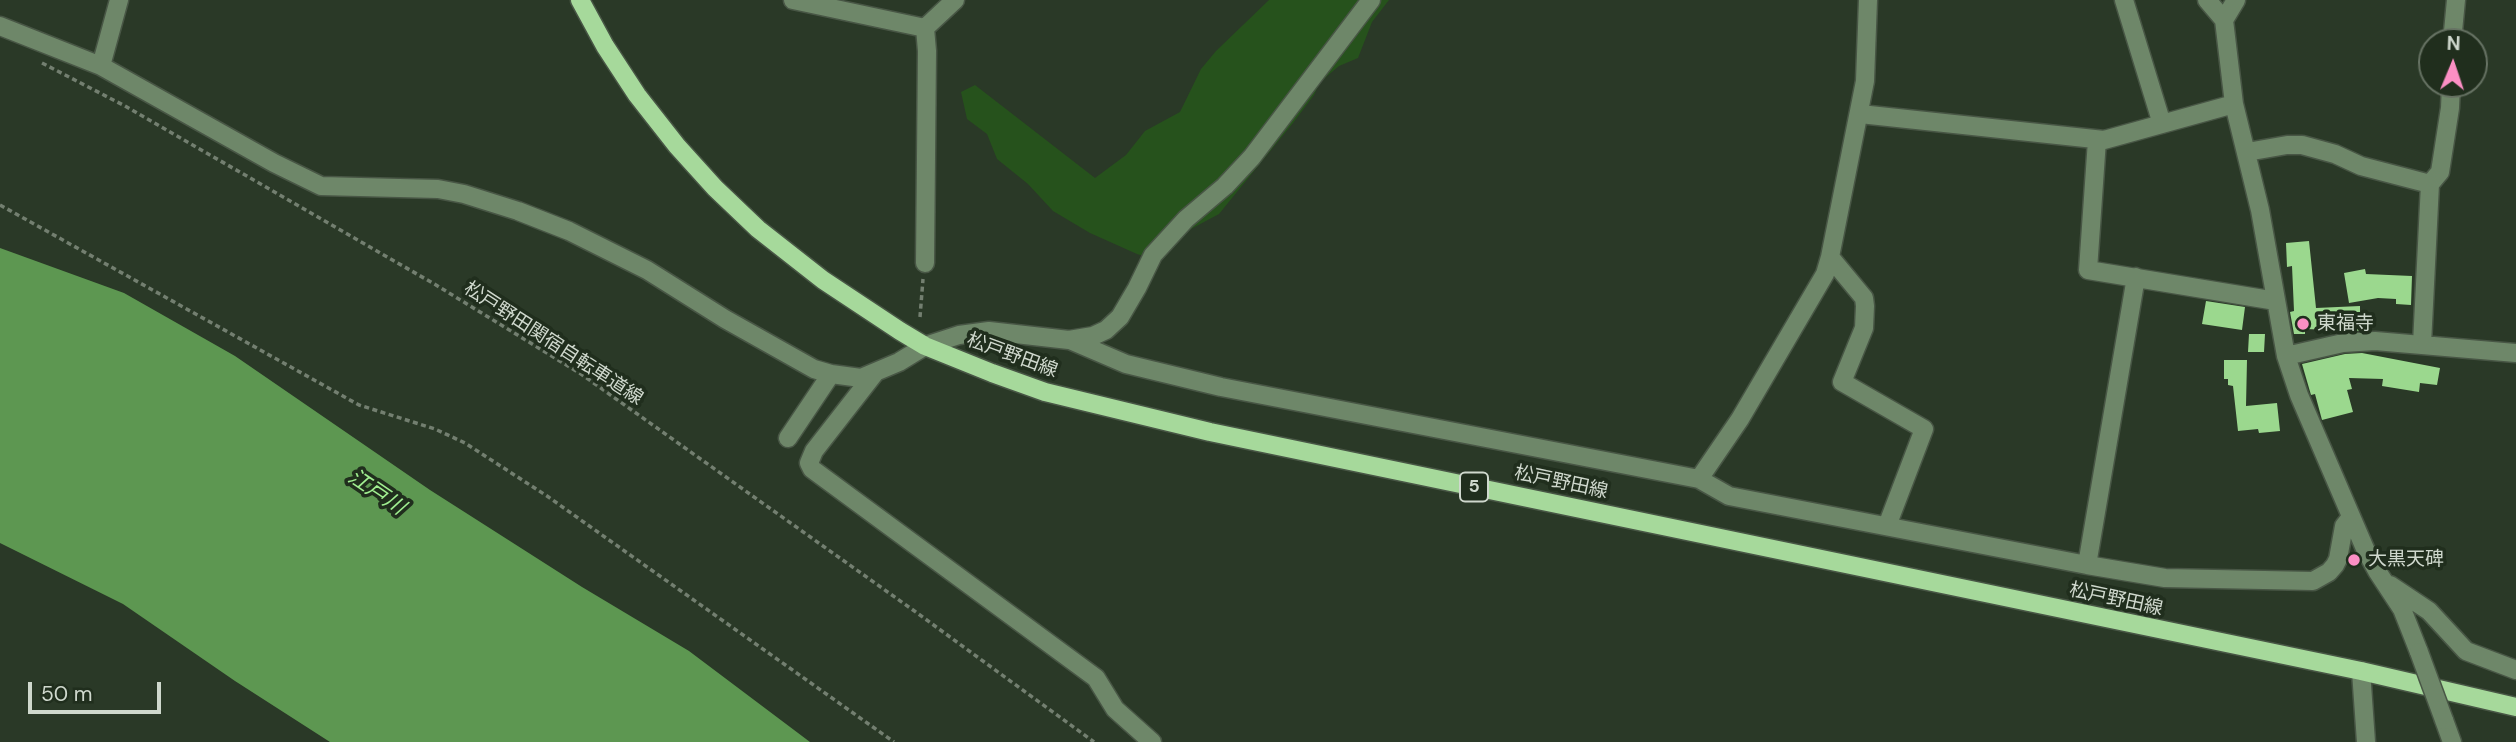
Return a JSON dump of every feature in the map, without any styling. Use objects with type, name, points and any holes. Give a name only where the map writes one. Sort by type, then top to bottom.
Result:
[{"type":"main road","name":"松戸野田線","points":[[580,0],[605,46],[637,95],[677,146],[715,188],[758,229],[822,281],[925,346],[1045,392],[1172,424],[2361,671],[2516,707]]},
{"type":"street","points":[[101,66],[119,0]]},
{"type":"street","points":[[793,0],[925,29]]},
{"type":"street","points":[[925,29],[955,0]]},
{"type":"street","points":[[0,26],[101,66],[274,163],[321,186],[438,190],[464,194],[569,231],[647,270],[814,369],[861,378],[925,346],[959,335],[989,331],[1069,340],[1093,336],[1106,330],[1119,317],[1153,255],[1186,219],[1225,186],[1252,157],[1371,0]]},
{"type":"street","points":[[1699,479],[1740,419],[1825,274],[1860,114],[1865,81],[1868,0]]},
{"type":"street","points":[[2124,0],[2162,124]]},
{"type":"street","points":[[2207,0],[2224,20],[2234,104],[2247,152],[2286,356],[2299,395],[2351,517],[2382,579],[2402,609],[2452,742]]},
{"type":"street","points":[[2224,20],[2236,0]]},
{"type":"street","points":[[2453,28],[2456,0]]},
{"type":"street","points":[[925,29],[925,263]]},
{"type":"street","points":[[2422,344],[2430,184],[2440,172],[2450,98]]},
{"type":"street","points":[[1860,114],[2097,141],[2234,104]]},
{"type":"street","points":[[2097,141],[2088,270],[2276,301]]},
{"type":"street","points":[[2247,152],[2302,145],[2334,154],[2361,166],[2430,184]]},
{"type":"street","points":[[1830,257],[1864,298],[1866,306],[1864,328],[1842,382],[1924,429],[1887,526]]},
{"type":"street","points":[[2087,565],[2136,277]]},
{"type":"street","points":[[1069,340],[1126,364],[1221,387],[1699,479],[1729,496],[2165,578],[2313,581],[2329,572],[2335,565],[2344,526],[2351,517]]},
{"type":"street","points":[[2286,356],[2343,343],[2375,341],[2516,353]]},
{"type":"street","points":[[875,373],[814,451],[809,463],[812,469],[1096,678],[1115,709],[1152,742]]},
{"type":"street","points":[[788,438],[831,374]]},
{"type":"street","points":[[2382,579],[2429,611],[2466,651],[2516,670]]},
{"type":"street","points":[[2361,671],[2367,742]]},
{"type":"path","name":"松戸野田関宿自転車道線","points":[[33,58],[125,106],[436,285],[580,374],[1094,742]]},
{"type":"path","points":[[0,205],[359,405],[435,429],[465,443],[547,496],[894,742]]},
{"type":"path","points":[[920,317],[925,263]]},
{"type":"shaded area","points":[[1269,0],[1389,0],[1372,22],[1358,58],[1339,66],[1320,82],[1314,95],[1293,123],[1219,214],[1189,230],[1164,256],[1153,259],[1137,254],[1090,233],[1053,211],[1028,184],[997,159],[987,134],[967,119],[961,92],[975,85],[1095,178],[1126,155],[1145,131],[1180,112],[1201,69]]},
{"type":"water","name":"江戸川","points":[[0,248],[124,293],[235,356],[430,490],[582,587],[689,651],[810,742],[330,742],[123,604],[0,543]]},
{"type":"building","points":[[2309,241],[2316,308],[2360,306],[2360,331],[2305,329],[2305,334],[2294,334],[2290,312],[2294,311],[2292,266],[2287,267],[2286,243]]},
{"type":"building","points":[[2365,269],[2366,274],[2412,276],[2411,305],[2396,304],[2396,299],[2378,298],[2349,303],[2344,273]]},
{"type":"building","points":[[2206,301],[2245,307],[2242,330],[2202,324]]},
{"type":"building","points":[[2249,334],[2265,334],[2264,352],[2248,352]]},
{"type":"building","points":[[2362,353],[2440,368],[2437,385],[2420,383],[2419,392],[2382,386],[2383,379],[2349,378],[2352,389],[2347,390],[2353,412],[2322,420],[2315,394],[2311,395],[2302,364]]},
{"type":"building","points":[[2224,360],[2247,360],[2246,406],[2277,403],[2280,431],[2238,431],[2233,386],[2228,385],[2228,379],[2224,379]]},
{"type":"place","name":"東福寺","points":[[2303,324]]},
{"type":"place","name":"大黒天碑","points":[[2354,560]]}]
